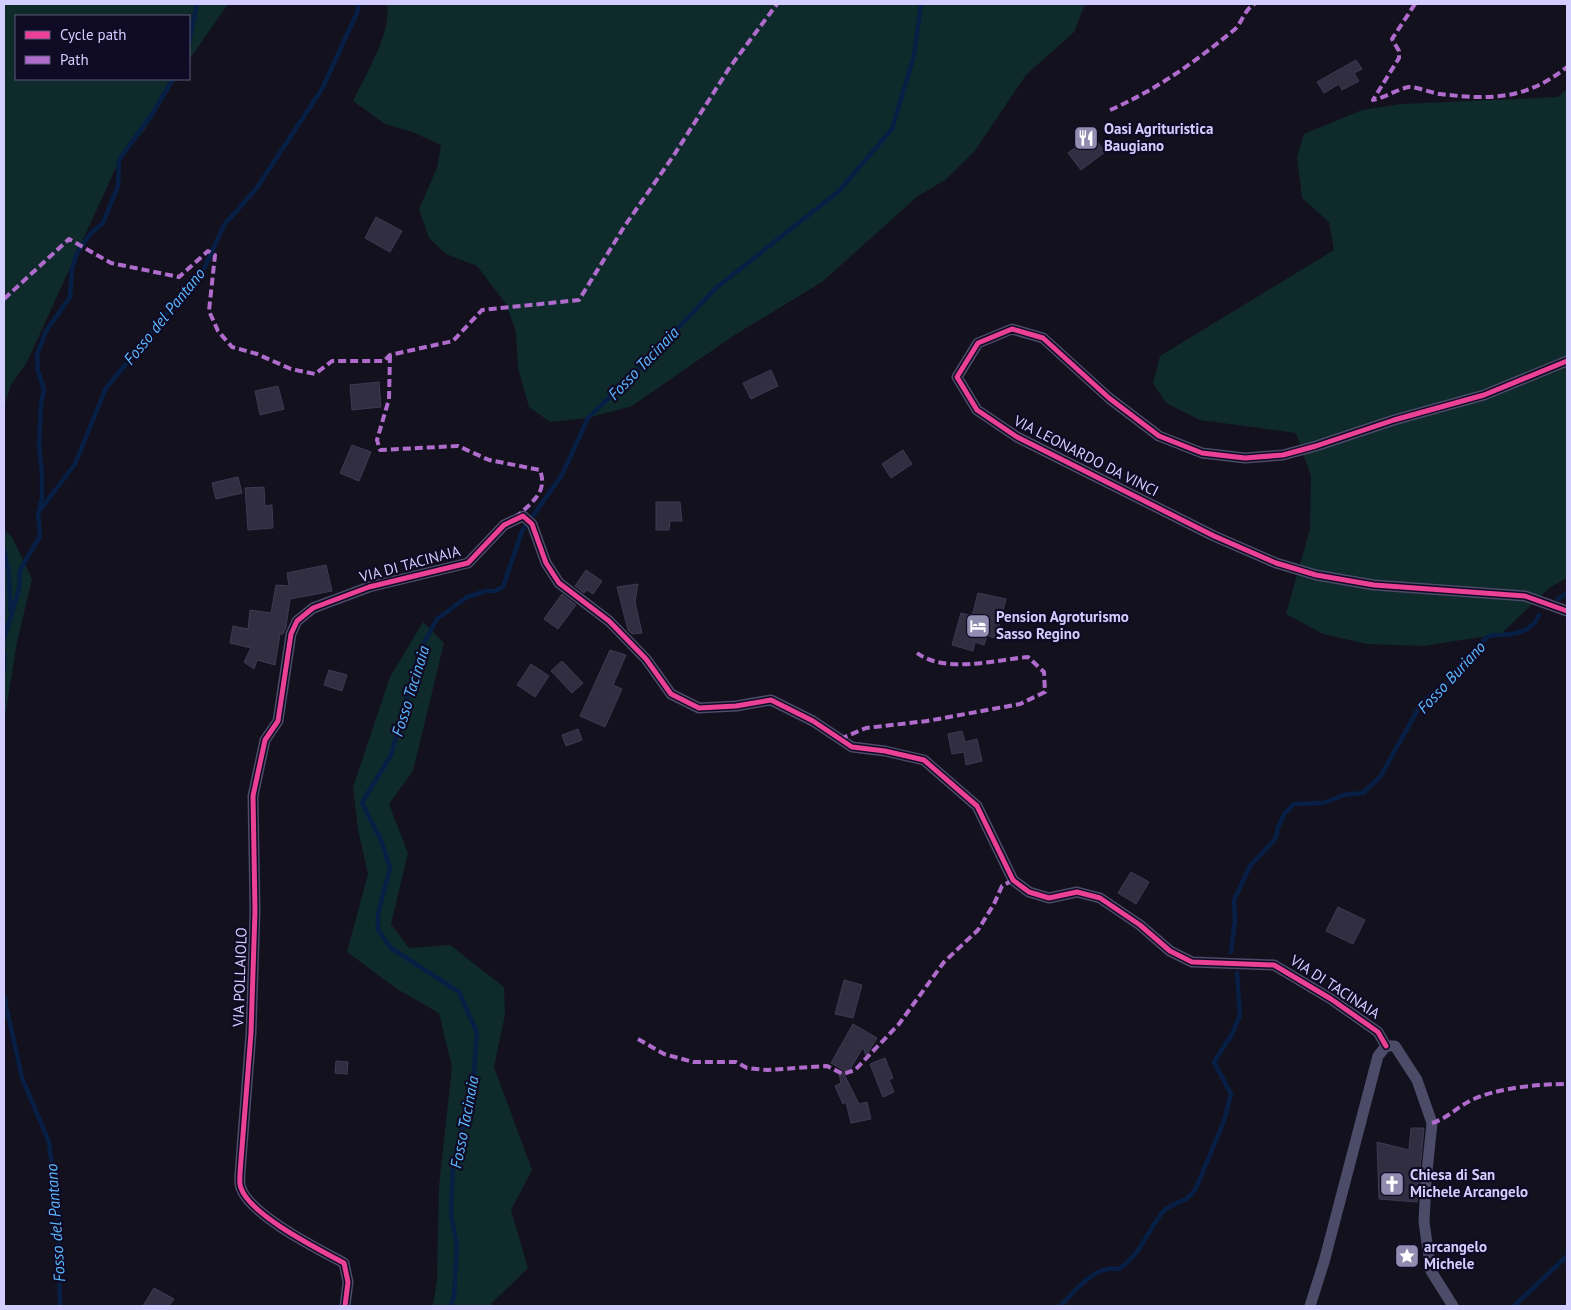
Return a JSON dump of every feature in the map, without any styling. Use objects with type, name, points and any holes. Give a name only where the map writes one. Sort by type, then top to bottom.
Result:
[{"type":"street","name":"VIA LEONARDO DA VINCI","points":[[1567,361],[1484,395],[1394,420],[1316,446],[1283,455],[1245,458],[1202,453],[1159,436],[1109,398],[1043,338],[1012,329],[978,344],[957,377],[977,410],[1017,437],[1214,536],[1276,562],[1316,575],[1374,585],[1525,596],[1567,611]]},
{"type":"street","name":"VIA DI TACINAIA","points":[[313,608],[369,587],[468,563],[504,525],[528,520],[546,563],[559,583],[609,621],[646,659],[671,694],[699,708],[736,706],[771,700],[813,721],[852,747],[885,751],[924,760],[977,806],[1013,880],[1029,892],[1049,898],[1077,892],[1100,898],[1140,925],[1170,951],[1192,962],[1274,965],[1331,999],[1378,1032],[1386,1046],[1395,1046],[1417,1080],[1432,1123],[1424,1222],[1431,1271],[1453,1306]]},
{"type":"street","name":"VIA POLLAIOLO","points":[[313,608],[297,621],[291,634],[278,721],[265,740],[253,796],[254,939],[251,1033],[240,1188],[251,1204],[266,1217],[344,1263],[348,1282],[345,1306]]},
{"type":"street","points":[[1310,1306],[1324,1262],[1378,1056],[1386,1046]]},
{"type":"green space","points":[[4,4],[228,4],[190,59],[190,15],[15,15],[15,80],[175,80],[144,131],[119,161],[27,362],[11,385],[4,407]]},
{"type":"green space","points":[[387,4],[1085,4],[1074,32],[1026,75],[974,152],[945,180],[918,196],[822,282],[733,336],[632,406],[588,418],[550,422],[529,407],[518,368],[516,332],[506,304],[477,266],[446,254],[429,238],[419,209],[437,168],[441,145],[412,132],[385,124],[353,101],[382,40],[388,15]]},
{"type":"green space","points":[[1567,89],[1567,578],[1549,588],[1501,634],[1423,646],[1367,644],[1323,634],[1286,614],[1310,529],[1311,476],[1296,433],[1200,420],[1166,403],[1153,383],[1160,356],[1334,250],[1329,222],[1302,198],[1297,157],[1304,134],[1362,110],[1401,104],[1558,97]]},
{"type":"green space","points":[[4,530],[12,537],[32,579],[17,642],[4,722]]},
{"type":"green space","points":[[423,622],[444,643],[413,771],[389,804],[408,853],[391,924],[409,948],[450,945],[504,987],[505,1015],[494,1067],[532,1170],[511,1210],[528,1268],[491,1306],[433,1306],[437,1280],[439,1186],[452,1067],[439,1013],[397,989],[347,952],[368,874],[358,830],[353,787],[390,677]]},
{"type":"building","points":[[1356,60],[1362,69],[1354,73],[1359,81],[1342,90],[1339,84],[1324,93],[1317,82]]},
{"type":"building","points":[[1096,140],[1105,152],[1081,170],[1068,153],[1081,143],[1085,148]]},
{"type":"building","points":[[376,217],[402,231],[390,252],[365,238]]},
{"type":"building","points":[[771,370],[778,386],[751,399],[743,383]]},
{"type":"building","points":[[379,382],[381,407],[352,410],[350,385]]},
{"type":"building","points":[[278,386],[284,409],[260,415],[255,391]]},
{"type":"building","points":[[352,445],[371,452],[359,481],[340,473]]},
{"type":"building","points":[[903,450],[912,464],[891,478],[882,464]]},
{"type":"building","points":[[238,477],[242,493],[216,499],[212,483]]},
{"type":"building","points":[[264,487],[265,506],[272,505],[273,528],[248,530],[245,488]]},
{"type":"building","points":[[656,502],[680,502],[682,521],[670,521],[669,530],[656,530]]},
{"type":"building","points":[[326,565],[332,591],[290,599],[286,627],[283,634],[280,634],[275,665],[257,660],[254,669],[244,662],[251,648],[230,643],[233,626],[248,629],[250,610],[271,613],[276,585],[289,586],[287,573]]},
{"type":"building","points":[[586,570],[602,581],[593,594],[587,590],[584,593],[575,586]]},
{"type":"building","points":[[638,584],[635,602],[642,633],[632,634],[628,630],[617,587]]},
{"type":"building","name":"Pension Agroturismo Sasso Regino","points":[[978,593],[1006,599],[996,638],[987,636],[984,645],[975,642],[973,651],[952,645],[961,613],[972,616]]},
{"type":"building","points":[[562,594],[576,605],[558,629],[544,619]]},
{"type":"building","points":[[610,650],[626,655],[613,685],[622,689],[605,727],[580,716]]},
{"type":"building","points":[[562,661],[583,683],[572,693],[551,671]]},
{"type":"building","points":[[531,664],[549,676],[535,697],[517,685]]},
{"type":"building","points":[[329,670],[347,675],[342,691],[324,685]]},
{"type":"building","points":[[578,729],[582,740],[566,746],[562,735]]},
{"type":"building","points":[[962,731],[965,742],[977,739],[982,761],[966,765],[964,752],[952,754],[948,734]]},
{"type":"building","points":[[1131,872],[1149,882],[1136,904],[1118,893]]},
{"type":"building","points":[[1338,907],[1365,920],[1353,944],[1326,931]]},
{"type":"building","points":[[844,980],[862,985],[853,1018],[835,1014]]},
{"type":"building","points":[[853,1024],[877,1038],[866,1056],[863,1047],[848,1073],[831,1063]]},
{"type":"building","points":[[885,1058],[893,1078],[889,1080],[894,1092],[883,1097],[870,1064]]},
{"type":"building","points":[[336,1061],[348,1062],[347,1074],[335,1073]]},
{"type":"building","points":[[843,1072],[859,1104],[867,1102],[871,1119],[851,1123],[846,1102],[843,1104],[835,1086],[841,1083],[839,1074]]},
{"type":"building","points":[[1411,1128],[1424,1128],[1417,1202],[1379,1199],[1377,1142],[1409,1150]]},
{"type":"building","points":[[154,1288],[174,1299],[169,1306],[143,1306]]},
{"type":"waterway","points":[[190,37],[197,4]]},
{"type":"waterway","name":"Fosso del Pantano","points":[[4,639],[19,589],[20,570],[40,536],[38,513],[75,464],[106,388],[204,269],[224,225],[256,189],[322,89],[357,13],[359,4]]},
{"type":"waterway","name":"Fosso Tacinaia","points":[[451,1306],[454,1296],[457,1246],[451,1214],[453,1166],[473,1086],[477,1033],[459,992],[391,948],[378,930],[378,914],[390,868],[381,840],[362,803],[391,755],[420,650],[437,619],[467,597],[486,591],[495,591],[503,587],[522,531],[562,475],[588,418],[645,363],[716,288],[839,191],[892,129],[914,56],[921,4]]},
{"type":"waterway","points":[[39,510],[42,498],[39,444],[41,405],[44,389],[38,371],[37,355],[46,331],[70,297],[72,269],[77,253],[91,233],[103,223],[118,186],[119,160],[152,114],[172,80]]},
{"type":"waterway","points":[[4,550],[9,573],[10,610]]},
{"type":"waterway","name":"Fosso Buriano","points":[[1558,599],[1567,593]]},
{"type":"waterway","name":"Fosso Buriano","points":[[1231,952],[1235,921],[1234,900],[1250,866],[1276,838],[1278,827],[1285,813],[1294,804],[1323,803],[1344,795],[1363,793],[1380,777],[1421,704],[1438,688],[1445,686],[1451,681],[1483,641],[1489,636],[1524,631],[1533,625],[1539,615]]},
{"type":"waterway","name":"Fosso del Pantano","points":[[4,654],[4,670]]},
{"type":"waterway","name":"Fosso Buriano","points":[[1060,1306],[1079,1286],[1093,1275],[1101,1271],[1119,1269],[1127,1263],[1138,1250],[1162,1213],[1170,1206],[1187,1198],[1196,1188],[1224,1121],[1231,1094],[1214,1062],[1232,1034],[1240,1015],[1237,973]]},
{"type":"waterway","name":"Fosso del Pantano","points":[[4,996],[22,1078],[49,1142],[58,1214],[60,1306]]},
{"type":"waterway","points":[[1514,1306],[1567,1256]]},
{"type":"marked path","points":[[4,299],[69,239],[111,263],[179,277],[208,251],[215,255],[209,311],[218,331],[232,347],[257,354],[291,369],[315,374],[332,361],[384,361],[390,355],[453,341],[482,310],[579,300],[624,227],[674,155],[730,67],[777,4]]},
{"type":"marked path","points":[[1110,110],[1143,94],[1190,64],[1234,30],[1249,9],[1255,4]]},
{"type":"marked path","points":[[1415,4],[1392,39],[1399,51],[1399,58],[1373,100],[1409,87],[1458,96],[1491,97],[1507,95],[1537,86],[1567,67]]},
{"type":"marked path","points":[[390,355],[389,399],[377,440],[380,450],[458,446],[489,460],[540,470],[542,478],[540,491],[517,517]]},
{"type":"marked path","points":[[840,739],[866,728],[927,721],[1020,704],[1045,692],[1044,672],[1028,657],[986,663],[956,664],[942,663],[917,653]]},
{"type":"marked path","points":[[638,1039],[664,1054],[693,1062],[736,1062],[747,1068],[767,1070],[827,1066],[843,1074],[855,1070],[899,1024],[944,962],[978,930],[994,904],[1002,886],[1013,880]]},
{"type":"marked path","points":[[1432,1123],[1468,1102],[1490,1093],[1530,1086],[1567,1084]]},
{"type":"cycle path","points":[[1567,361],[1484,395],[1394,420],[1316,446],[1283,455],[1245,458],[1202,453],[1159,436],[1109,398],[1043,338],[1012,329],[978,343],[957,377],[977,410],[1017,437],[1214,536],[1276,563],[1316,575],[1374,585],[1525,596],[1567,611]]},
{"type":"cycle path","points":[[345,1306],[348,1282],[344,1263],[271,1220],[247,1198],[240,1185],[251,1033],[255,911],[253,796],[265,740],[278,721],[291,634],[297,621],[313,608],[369,587],[468,563],[504,525],[523,516],[532,524],[546,563],[559,583],[609,621],[646,659],[671,694],[699,708],[736,706],[771,700],[813,721],[852,747],[885,751],[924,760],[977,806],[1013,880],[1029,892],[1049,898],[1077,892],[1100,898],[1140,925],[1170,951],[1192,962],[1274,965],[1331,999],[1378,1032],[1386,1046]]},
{"type":"place","name":"Oasi Agrituristica Baugiano","points":[[1086,138]]},
{"type":"place","name":"Pension Agroturismo Sasso Regino","points":[[978,626]]},
{"type":"place","name":"Chiesa di San Michele Arcangelo","points":[[1392,1184]]},
{"type":"place","name":"arcangelo Michele","points":[[1407,1256]]}]
